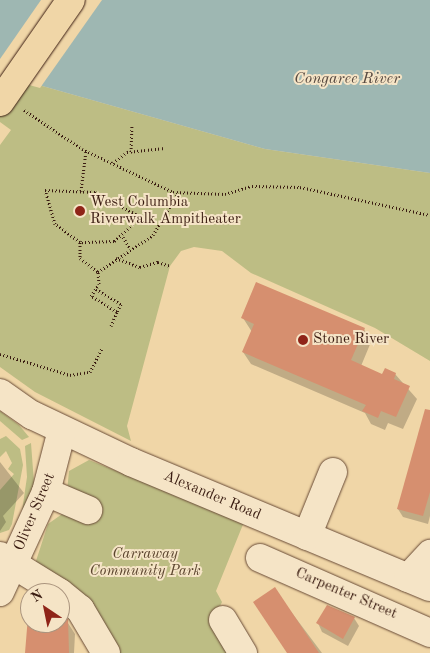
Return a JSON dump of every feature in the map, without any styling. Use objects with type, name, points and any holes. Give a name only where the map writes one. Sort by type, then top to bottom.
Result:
[{"type":"main road","points":[[8,103],[71,0]]},
{"type":"street","name":"Alexander Road","points":[[0,393],[62,430],[307,536],[419,582]]},
{"type":"street","name":"Oliver Street","points":[[0,592],[7,558],[46,492],[62,430]]},
{"type":"street","points":[[307,536],[333,472]]},
{"type":"street","points":[[46,492],[88,510]]},
{"type":"street","points":[[419,582],[430,554]]},
{"type":"street","points":[[7,558],[45,583]]},
{"type":"street","name":"Carpenter Street","points":[[260,558],[430,633]]},
{"type":"street","points":[[70,601],[80,609],[106,653]]},
{"type":"street","points":[[223,620],[243,653]]},
{"type":"path","points":[[8,103],[86,151],[178,193],[300,187],[430,215]]},
{"type":"path","points":[[131,152],[132,126]]},
{"type":"path","points":[[112,163],[131,152],[165,148]]},
{"type":"path","points":[[80,191],[86,151]]},
{"type":"path","points":[[45,190],[95,192],[141,216],[123,237],[104,244],[80,242],[61,231],[44,198],[45,190]]},
{"type":"path","points":[[117,312],[91,296],[96,289],[98,272],[130,248],[156,232],[178,193]]},
{"type":"path","points":[[123,237],[130,248]]},
{"type":"path","points":[[80,242],[80,258],[98,272]]},
{"type":"path","points":[[116,258],[140,267],[158,262],[170,266]]},
{"type":"path","points":[[96,289],[121,304],[111,326]]},
{"type":"path","points":[[0,354],[70,375],[90,372],[102,348]]},
{"type":"green space","points":[[0,74],[265,149],[430,173],[430,361],[375,328],[251,273],[222,251],[194,247],[181,251],[170,266],[127,426],[131,441],[35,392],[0,367],[0,145],[11,130],[0,122]]},
{"type":"green space","points":[[0,411],[19,425],[29,437],[22,440],[0,421]]},
{"type":"green space","points":[[6,436],[20,449],[23,465],[12,524],[9,530],[0,533],[0,490],[14,474],[8,469],[12,463],[6,451],[0,457],[0,439]]},
{"type":"green space","points":[[31,443],[34,483],[21,518],[27,477],[25,446]]},
{"type":"green space","name":"Carraway Community Park","points":[[89,460],[244,522],[216,591],[222,602],[213,621],[232,653],[111,653],[70,605],[70,583],[51,583],[35,564],[48,524],[65,512],[69,471]]},
{"type":"water","name":"Congaree River","points":[[0,0],[430,0],[430,173],[265,149],[0,74]]},
{"type":"pier","points":[[41,0],[102,0],[40,88],[0,77],[0,59]]},
{"type":"building","name":"Stone River","points":[[256,282],[365,328],[351,360],[382,374],[385,368],[396,373],[394,379],[410,386],[396,417],[381,411],[378,418],[362,411],[366,405],[242,352],[254,324],[241,318]]},
{"type":"building","points":[[425,409],[430,410],[430,492],[423,516],[397,509]]},
{"type":"building","points":[[275,587],[319,653],[287,653],[253,602]]},
{"type":"building","points":[[327,605],[355,617],[343,639],[316,623]]},
{"type":"building","points":[[27,633],[68,633],[69,653],[25,653]]},
{"type":"place","name":"West Columbia Riverwalk Ampitheater","points":[[80,211]]},
{"type":"place","name":"Stone River","points":[[303,340]]}]
